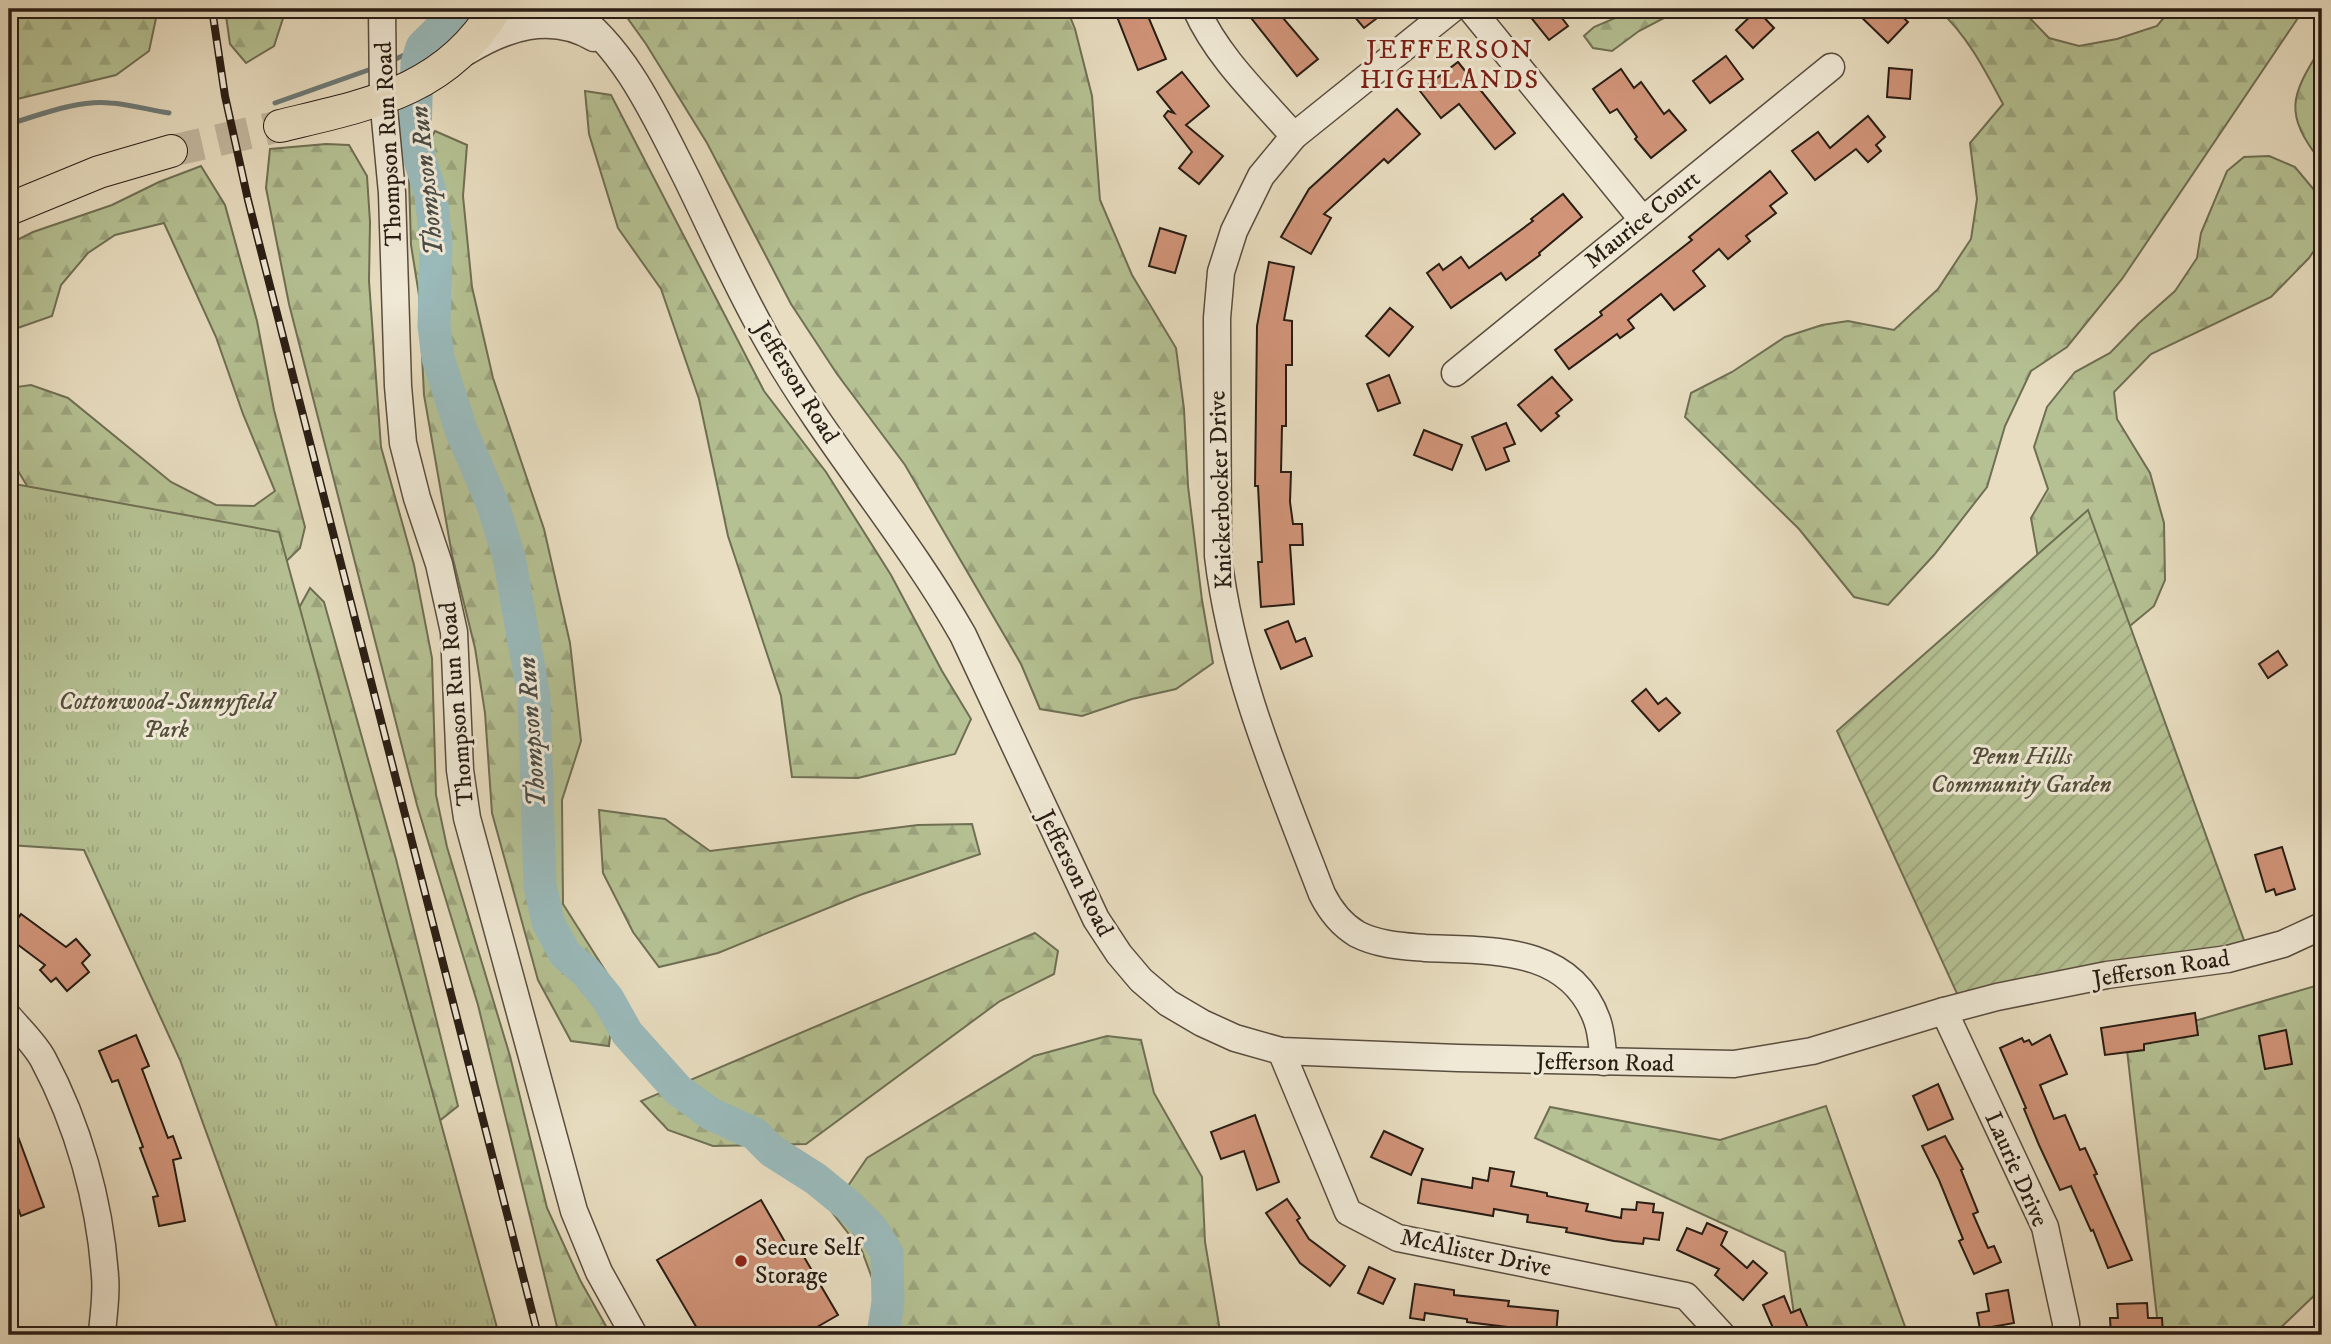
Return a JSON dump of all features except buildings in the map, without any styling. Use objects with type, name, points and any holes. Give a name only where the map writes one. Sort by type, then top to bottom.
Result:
[{"type":"main road","points":[[280,126],[390,91],[446,65],[480,33],[495,9]]},
{"type":"main road","points":[[9,209],[99,172],[171,151]]},
{"type":"street","name":"Thompson Run Road","points":[[382,9],[382,47],[390,91],[398,386],[403,443],[417,498],[439,564],[454,632],[460,770],[467,818],[574,1211],[599,1272],[634,1335]]},
{"type":"street","name":"Jefferson Road","points":[[569,9],[607,46],[636,85],[664,133],[775,352],[821,425],[912,552],[956,624],[1096,919],[1119,954],[1141,980],[1168,1003],[1191,1016],[1235,1038],[1281,1051],[1734,1064],[1812,1051],[1944,1011],[2084,979],[2228,959],[2283,944],[2322,926]]},
{"type":"street","points":[[584,9],[607,46]]},
{"type":"street","points":[[1196,9],[1211,38],[1231,65],[1294,136]]},
{"type":"street","name":"Knickerbocker Drive","points":[[1452,9],[1294,136],[1261,176],[1227,249],[1219,293],[1216,347],[1218,556],[1222,590],[1250,704],[1328,906],[1346,926],[1368,939],[1385,944],[1509,952],[1543,962],[1572,982],[1591,1008],[1597,1021],[1604,1062]]},
{"type":"street","points":[[1471,9],[1642,219]]},
{"type":"street","points":[[446,65],[505,31],[529,25],[568,26],[607,46]]},
{"type":"street","name":"Maurice Court","points":[[1455,373],[1831,67]]},
{"type":"street","name":"Laurie Drive","points":[[1944,1011],[2045,1227],[2066,1323],[2066,1335]]},
{"type":"street","points":[[9,1017],[42,1056],[69,1117],[84,1164],[100,1230],[106,1279],[102,1335]]},
{"type":"street","name":"McAlister Drive","points":[[1281,1051],[1348,1212],[1398,1238],[1686,1296],[1722,1335]]},
{"type":"green space","points":[[9,9],[158,9],[149,51],[116,75],[9,101]]},
{"type":"green space","points":[[225,9],[286,9],[274,46],[246,63],[230,44]]},
{"type":"green space","points":[[621,9],[1067,9],[1075,29],[1092,96],[1100,200],[1132,275],[1176,348],[1184,409],[1188,486],[1213,663],[1176,689],[1132,699],[1082,716],[1040,709],[1021,664],[905,465],[837,374],[791,304],[707,143],[646,44]]},
{"type":"green space","points":[[1636,9],[1681,9],[1639,31],[1612,51],[1593,48],[1584,36],[1594,27]]},
{"type":"green space","points":[[1938,9],[2021,9],[2049,38],[2079,46],[2117,39],[2157,26],[2171,9],[2304,9],[2122,279],[2067,347],[2031,371],[2005,426],[1987,487],[1934,555],[1888,605],[1854,597],[1799,529],[1685,417],[1691,393],[1732,372],[1785,337],[1822,325],[1848,321],[1894,330],[1938,289],[1971,239],[1977,199],[1970,143],[2003,104],[1967,42]]},
{"type":"green space","points":[[2322,46],[2322,163],[2301,131],[2295,105],[2303,79]]},
{"type":"green space","points":[[585,91],[611,95],[764,391],[826,472],[891,575],[971,719],[955,754],[858,778],[792,777],[781,696],[728,536],[699,399],[661,289],[618,228],[589,134]]},
{"type":"green space","points":[[435,131],[467,145],[463,196],[472,287],[493,378],[544,529],[570,643],[581,741],[562,800],[563,904],[615,986],[609,1046],[571,1041],[538,980],[492,813],[485,713],[475,648],[452,555],[424,395],[419,295],[411,245],[409,179]]},
{"type":"green space","points":[[326,144],[349,145],[367,176],[370,222],[369,281],[381,447],[414,565],[432,658],[436,795],[447,847],[510,1056],[547,1208],[580,1280],[611,1335],[559,1335],[478,1005],[417,805],[289,304],[266,188],[270,149]]},
{"type":"green space","points":[[2269,156],[2295,167],[2320,197],[2322,239],[2309,258],[2271,297],[2151,354],[2114,392],[2117,419],[2150,473],[2164,523],[2165,580],[2154,606],[2119,635],[2042,580],[2031,518],[2048,489],[2034,447],[2047,407],[2075,372],[2110,353],[2175,291],[2197,258],[2201,233],[2227,171],[2244,157]]},
{"type":"green space","points":[[201,166],[225,205],[257,321],[274,410],[305,527],[300,548],[272,575],[70,557],[9,456],[9,388],[31,385],[68,398],[171,482],[216,505],[254,506],[275,491],[243,414],[216,337],[164,223],[115,235],[88,253],[61,285],[52,316],[9,331],[9,244],[33,232],[112,205],[159,182]]},
{"type":"green space","name":"Cottonwood-Sunnyfield Park","points":[[9,483],[279,532],[499,1335],[280,1335],[180,1060],[84,850],[9,845]]},
{"type":"green space","name":"Penn Hills Community Garden","points":[[2088,510],[2249,954],[1959,998],[1837,731]]},
{"type":"green space","points":[[310,588],[324,602],[396,859],[458,1106],[433,1126],[272,657]]},
{"type":"green space","points":[[599,810],[665,819],[710,851],[918,825],[972,824],[980,854],[860,895],[718,953],[659,967],[633,932],[603,873]]},
{"type":"green space","points":[[1035,933],[1058,951],[1054,974],[1000,1001],[806,1144],[713,1146],[668,1130],[641,1101]]},
{"type":"green space","points":[[2322,984],[2322,1288],[2273,1335],[2159,1335],[2126,1041]]},
{"type":"green space","points":[[1107,1036],[1141,1040],[1154,1093],[1202,1177],[1205,1242],[1220,1331],[1225,1335],[893,1335],[862,1251],[831,1211],[867,1158],[1034,1056]]},
{"type":"green space","points":[[1826,1106],[1908,1335],[1797,1335],[1785,1252],[1535,1138],[1550,1107],[1720,1140]]},
{"type":"waterway","name":"Thompson Run","points":[[460,9],[422,47],[417,64],[415,136],[431,195],[436,242],[434,326],[438,358],[461,430],[493,505],[509,557],[534,697],[540,885],[548,922],[565,954],[586,972],[608,999],[627,1033],[678,1090],[711,1114],[755,1134],[772,1151],[816,1179],[872,1229],[887,1253],[888,1302],[883,1335]]},
{"type":"waterway","points":[[389,62],[422,47]]},
{"type":"waterway","points":[[275,103],[374,68]]},
{"type":"waterway","points":[[9,124],[58,109],[97,103],[169,113]]},
{"type":"tunnel","points":[[171,151],[280,126]]},
{"type":"railway","points":[[212,9],[225,96],[248,200],[538,1335]]},
{"type":"place","name":"Secure Self Storage","points":[[741,1261]]},
{"type":"district","name":"JEFFERSON HIGHLANDS","points":[[1450,64]]}]
